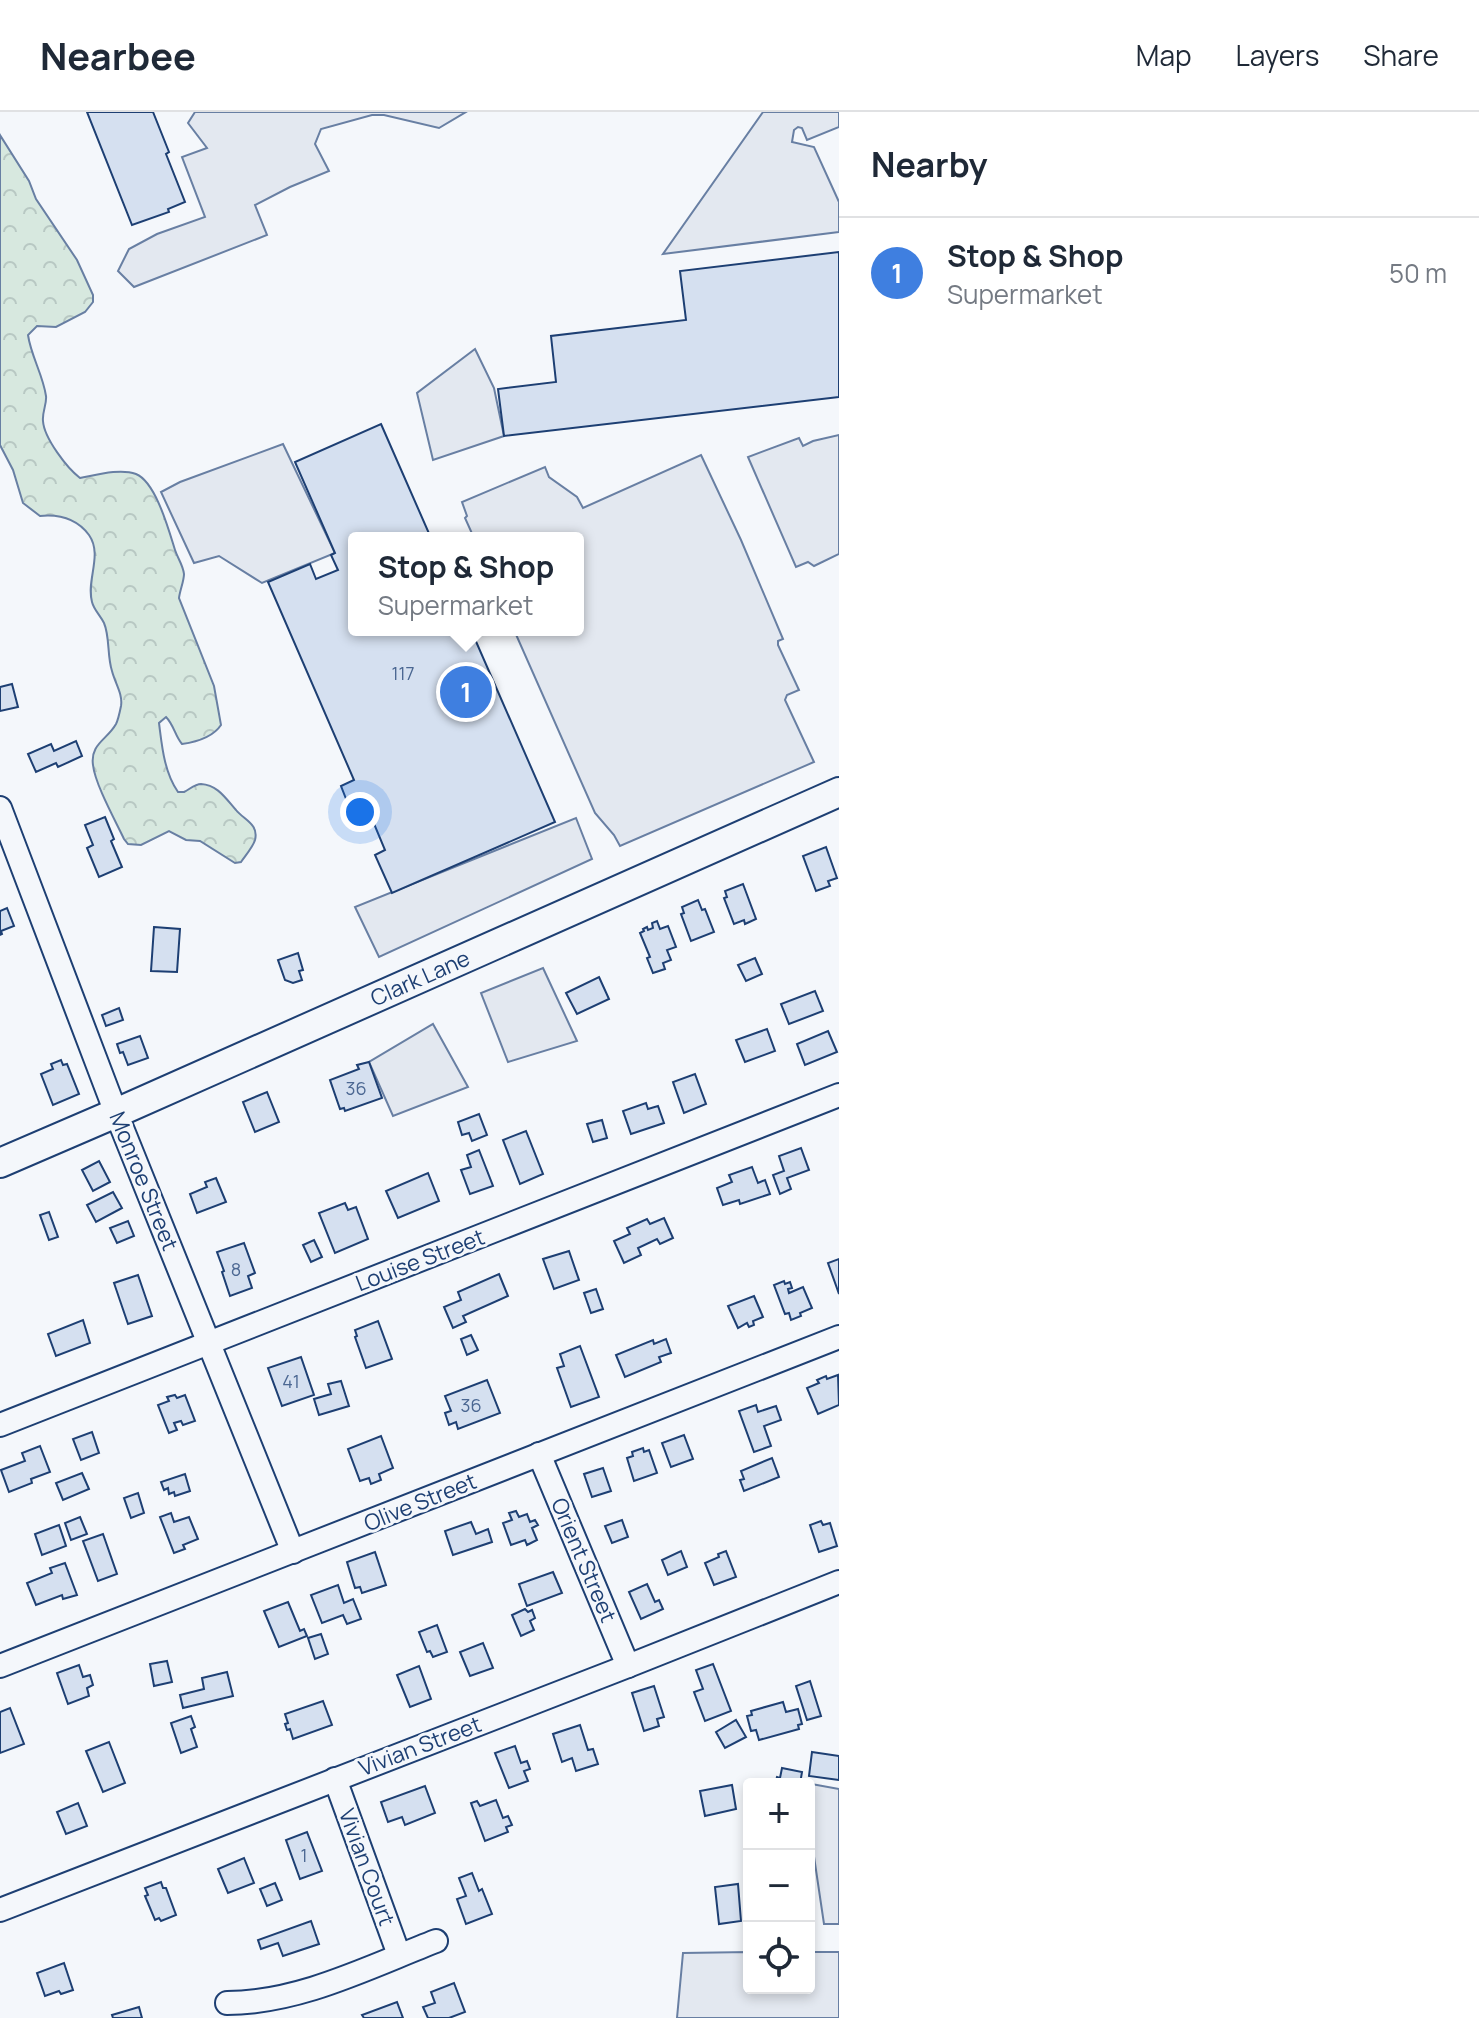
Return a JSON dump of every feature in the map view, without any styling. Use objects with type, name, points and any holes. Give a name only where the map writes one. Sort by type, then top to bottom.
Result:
[{"type":"main road","name":"Clark Lane","points":[[0,1163],[839,792]]},
{"type":"street","name":"Monroe Street","points":[[0,808],[116,1113],[293,1552]]},
{"type":"street","name":"Louise Street","points":[[0,1425],[839,1095]]},
{"type":"street","name":"Olive Street","points":[[0,1666],[839,1337]]},
{"type":"street","name":"Orient Street","points":[[539,1454],[628,1666]]},
{"type":"street","name":"Vivian Street","points":[[0,1910],[839,1582]]},
{"type":"street","name":"Vivian Court","points":[[335,1779],[399,1955]]},
{"type":"street","name":"Vivian Court","points":[[227,2003],[260,2002],[310,1989],[436,1941]]},
{"type":"green space","points":[[0,135],[29,181],[36,199],[77,260],[93,295],[93,302],[85,312],[56,327],[37,326],[28,335],[46,396],[44,428],[57,452],[80,478],[115,472],[136,474],[150,487],[161,508],[183,571],[179,598],[214,686],[221,725],[204,738],[182,744],[166,717],[159,723],[164,759],[178,792],[199,784],[212,787],[253,826],[255,840],[241,862],[235,863],[200,841],[186,840],[169,831],[141,845],[128,844],[97,782],[94,752],[116,724],[121,702],[110,665],[106,628],[92,602],[93,543],[89,535],[73,521],[40,516],[23,503],[13,470],[0,445]]},
{"type":"shaded area","points":[[195,112],[466,112],[439,128],[372,115],[321,129],[315,144],[329,171],[255,205],[267,235],[134,287],[118,271],[129,249],[157,234],[205,217],[182,157],[207,148],[188,123]]},
{"type":"shaded area","points":[[763,112],[839,112],[839,127],[807,140],[802,128],[798,127],[794,130],[792,142],[814,147],[839,202],[839,232],[663,254]]},
{"type":"shaded area","points":[[475,349],[494,388],[504,436],[433,460],[417,393]]},
{"type":"shaded area","points":[[839,435],[839,554],[814,566],[808,562],[796,567],[748,457],[799,438],[803,446]]},
{"type":"shaded area","points":[[283,444],[335,553],[262,583],[219,556],[194,563],[161,492]]},
{"type":"shaded area","points":[[701,455],[783,639],[778,641],[778,645],[799,690],[787,695],[785,700],[814,762],[620,846],[595,813],[517,636],[584,636],[584,532],[471,532],[462,502],[545,467],[549,477],[577,497],[583,508]]},
{"type":"shaded area","points":[[576,818],[592,859],[379,957],[355,907]]},
{"type":"shaded area","points":[[543,968],[577,1041],[508,1062],[481,993]]},
{"type":"shaded area","points":[[433,1024],[468,1087],[393,1116],[369,1062]]},
{"type":"shaded area","points":[[815,1785],[839,1789],[839,1924],[824,1924],[815,1863]]},
{"type":"shaded area","points":[[743,1952],[743,1994],[815,1994],[815,1952],[839,1952],[839,2018],[677,2018],[683,1953]]},
{"type":"building","points":[[87,112],[153,112],[185,202],[168,209],[169,212],[132,225]]},
{"type":"building","points":[[839,252],[839,397],[504,436],[498,389],[556,382],[551,336],[686,320],[680,271]]},
{"type":"building","points":[[381,424],[428,532],[348,532],[348,636],[474,636],[555,822],[392,893],[375,855],[385,850],[365,802],[350,809],[341,786],[354,780],[268,582],[310,564],[316,579],[338,570],[331,555],[335,553],[295,462]]},
{"type":"building","points":[[12,684],[18,707],[0,711],[0,687]]},
{"type":"building","points":[[76,741],[82,756],[58,767],[56,763],[36,772],[28,754],[51,744],[54,751]]},
{"type":"building","points":[[105,817],[122,867],[99,877],[87,848],[93,845],[85,825]]},
{"type":"building","points":[[826,847],[837,878],[828,881],[830,886],[816,891],[803,856]]},
{"type":"building","points":[[743,884],[756,919],[745,924],[744,920],[734,924],[724,898],[727,897],[725,891]]},
{"type":"building","points":[[698,900],[714,932],[691,941],[681,914],[684,913],[682,907]]},
{"type":"building","points":[[7,908],[14,926],[1,931],[0,935],[0,911]]},
{"type":"building","points":[[657,921],[660,929],[668,926],[676,947],[667,950],[671,960],[663,963],[665,969],[653,973],[640,933],[647,927],[648,930],[653,928],[652,923]]},
{"type":"building","points":[[154,927],[180,929],[177,972],[151,971]]},
{"type":"building","points":[[298,953],[303,970],[299,971],[302,980],[293,983],[285,980],[278,960]]},
{"type":"building","points":[[755,958],[762,974],[746,981],[738,965]]},
{"type":"building","points":[[599,977],[609,999],[577,1014],[566,993]]},
{"type":"building","points":[[815,991],[823,1011],[789,1024],[781,1004]]},
{"type":"building","points":[[119,1008],[123,1020],[106,1026],[102,1015]]},
{"type":"building","points":[[767,1029],[775,1051],[745,1062],[736,1040]]},
{"type":"building","points":[[828,1031],[837,1052],[805,1065],[797,1044]]},
{"type":"building","points":[[140,1036],[148,1058],[128,1065],[117,1044]]},
{"type":"building","points":[[61,1060],[63,1065],[67,1064],[79,1094],[53,1105],[41,1074],[53,1069],[51,1064]]},
{"type":"building","points":[[369,1062],[382,1098],[345,1111],[344,1108],[340,1109],[330,1080]]},
{"type":"building","points":[[695,1074],[706,1104],[684,1113],[673,1082]]},
{"type":"building","points":[[267,1092],[279,1122],[255,1132],[243,1102]]},
{"type":"building","points":[[646,1103],[648,1109],[658,1106],[664,1123],[631,1134],[623,1111]]},
{"type":"building","points":[[479,1114],[487,1135],[472,1141],[469,1133],[462,1135],[458,1122]]},
{"type":"building","points":[[602,1120],[607,1138],[593,1142],[587,1124]]},
{"type":"building","points":[[526,1131],[543,1174],[520,1184],[503,1140]]},
{"type":"building","points":[[801,1148],[809,1170],[787,1178],[791,1189],[780,1194],[773,1175],[784,1171],[779,1156]]},
{"type":"building","points":[[479,1150],[493,1186],[470,1194],[461,1170],[471,1167],[467,1155]]},
{"type":"building","points":[[99,1161],[110,1182],[93,1191],[82,1170]]},
{"type":"building","points":[[752,1167],[758,1183],[765,1180],[770,1194],[740,1204],[739,1200],[723,1205],[717,1188],[732,1182],[729,1175]]},
{"type":"building","points":[[428,1173],[439,1201],[398,1218],[386,1191]]},
{"type":"building","points":[[216,1178],[226,1202],[197,1213],[190,1194],[207,1187],[205,1182]]},
{"type":"building","points":[[113,1192],[122,1208],[96,1222],[87,1205]]},
{"type":"building","points":[[345,1203],[348,1210],[356,1207],[368,1239],[335,1253],[319,1213]]},
{"type":"building","points":[[49,1212],[58,1237],[49,1240],[40,1215]]},
{"type":"building","points":[[664,1218],[673,1238],[660,1244],[657,1239],[638,1248],[641,1255],[624,1263],[614,1241],[630,1234],[627,1228],[647,1219],[650,1224]]},
{"type":"building","points":[[128,1221],[134,1236],[117,1243],[110,1228]]},
{"type":"building","points":[[314,1240],[322,1257],[311,1262],[303,1245]]},
{"type":"building","points":[[244,1243],[255,1273],[248,1276],[252,1288],[230,1296],[217,1252]]},
{"type":"building","points":[[569,1251],[579,1280],[554,1289],[543,1259]]},
{"type":"building","points":[[839,1259],[839,1294],[828,1263]]},
{"type":"building","points":[[499,1274],[508,1296],[463,1316],[466,1322],[453,1328],[444,1307],[461,1300],[458,1292]]},
{"type":"building","points":[[138,1275],[152,1316],[128,1324],[114,1283]]},
{"type":"building","points":[[784,1281],[785,1284],[790,1282],[792,1288],[788,1289],[789,1293],[803,1287],[812,1308],[791,1320],[789,1313],[785,1314],[774,1285]]},
{"type":"building","points":[[596,1289],[603,1309],[591,1313],[584,1293]]},
{"type":"building","points":[[754,1296],[763,1317],[753,1321],[754,1325],[749,1327],[747,1323],[738,1328],[728,1306]]},
{"type":"building","points":[[83,1320],[90,1343],[56,1356],[48,1334]]},
{"type":"building","points":[[378,1321],[392,1359],[366,1368],[355,1330]]},
{"type":"building","points":[[471,1335],[478,1350],[467,1355],[461,1339]]},
{"type":"building","points":[[666,1339],[671,1353],[659,1357],[661,1362],[625,1377],[616,1355],[653,1340],[654,1344]]},
{"type":"building","points":[[580,1346],[599,1397],[571,1407],[557,1368],[564,1366],[560,1354]]},
{"type":"building","points":[[301,1357],[314,1395],[282,1406],[268,1368]]},
{"type":"building","points":[[838,1375],[839,1405],[818,1414],[807,1388],[826,1376],[827,1379]]},
{"type":"building","points":[[487,1380],[500,1413],[458,1429],[456,1422],[449,1425],[445,1413],[451,1411],[445,1396]]},
{"type":"building","points":[[341,1381],[349,1406],[319,1415],[314,1399],[331,1394],[328,1384]]},
{"type":"building","points":[[175,1395],[177,1398],[185,1395],[195,1421],[183,1425],[181,1421],[174,1423],[177,1430],[169,1433],[158,1405]]},
{"type":"building","points":[[756,1405],[758,1412],[776,1406],[781,1420],[764,1426],[771,1446],[754,1452],[739,1411]]},
{"type":"building","points":[[92,1432],[99,1453],[81,1460],[73,1439]]},
{"type":"building","points":[[684,1435],[693,1459],[671,1467],[662,1443]]},
{"type":"building","points":[[381,1436],[393,1468],[379,1474],[381,1480],[371,1484],[369,1478],[360,1481],[348,1449]]},
{"type":"building","points":[[40,1446],[50,1472],[9,1492],[1,1470],[25,1461],[22,1453]]},
{"type":"building","points":[[643,1448],[644,1452],[649,1450],[657,1473],[634,1481],[627,1458],[633,1456],[632,1452]]},
{"type":"building","points":[[772,1458],[779,1477],[744,1491],[741,1471]]},
{"type":"building","points":[[603,1468],[611,1491],[592,1497],[584,1474]]},
{"type":"building","points":[[82,1473],[89,1489],[63,1500],[56,1483]]},
{"type":"building","points":[[185,1474],[190,1491],[175,1496],[174,1492],[169,1494],[168,1488],[164,1490],[161,1482]]},
{"type":"building","points":[[138,1493],[144,1513],[131,1518],[124,1498]]},
{"type":"building","points":[[516,1511],[519,1517],[527,1514],[530,1522],[535,1520],[538,1525],[532,1528],[537,1540],[527,1545],[525,1540],[511,1545],[503,1523],[512,1520],[509,1513]]},
{"type":"building","points":[[171,1513],[174,1522],[189,1517],[198,1539],[174,1553],[160,1517]]},
{"type":"building","points":[[80,1517],[87,1534],[71,1540],[65,1523]]},
{"type":"building","points":[[622,1520],[628,1537],[612,1543],[605,1526]]},
{"type":"building","points":[[821,1521],[823,1525],[830,1523],[837,1546],[819,1552],[810,1525]]},
{"type":"building","points":[[471,1522],[476,1534],[488,1529],[492,1542],[453,1555],[445,1531]]},
{"type":"building","points":[[59,1525],[66,1546],[42,1555],[35,1534]]},
{"type":"building","points":[[103,1534],[117,1574],[98,1581],[83,1541]]},
{"type":"building","points":[[681,1551],[687,1567],[668,1575],[662,1560]]},
{"type":"building","points":[[726,1551],[736,1577],[714,1585],[705,1563]]},
{"type":"building","points":[[375,1552],[386,1585],[362,1593],[360,1587],[355,1588],[347,1562]]},
{"type":"building","points":[[65,1563],[77,1595],[63,1599],[62,1595],[36,1605],[27,1583],[52,1573],[50,1568]]},
{"type":"building","points":[[553,1572],[562,1593],[527,1606],[519,1584]]},
{"type":"building","points":[[647,1584],[655,1602],[659,1600],[663,1609],[641,1619],[629,1592]]},
{"type":"building","points":[[338,1585],[344,1603],[353,1599],[361,1619],[347,1624],[343,1615],[322,1623],[311,1595]]},
{"type":"building","points":[[288,1602],[300,1631],[304,1629],[307,1636],[279,1647],[264,1611]]},
{"type":"building","points":[[525,1609],[528,1612],[532,1610],[535,1618],[530,1621],[534,1630],[521,1636],[512,1615]]},
{"type":"building","points":[[437,1625],[447,1652],[433,1657],[430,1651],[427,1652],[419,1632]]},
{"type":"building","points":[[321,1634],[328,1654],[315,1659],[308,1638]]},
{"type":"building","points":[[483,1643],[493,1668],[470,1676],[460,1652]]},
{"type":"building","points":[[167,1661],[172,1682],[154,1686],[150,1664]]},
{"type":"building","points":[[713,1664],[731,1711],[705,1721],[694,1692],[703,1689],[696,1670]]},
{"type":"building","points":[[79,1665],[83,1677],[90,1675],[93,1685],[87,1688],[89,1696],[68,1704],[57,1673]]},
{"type":"building","points":[[419,1666],[431,1699],[410,1707],[397,1675]]},
{"type":"building","points":[[227,1672],[233,1696],[183,1708],[180,1695],[204,1689],[202,1678]]},
{"type":"building","points":[[810,1681],[821,1716],[807,1720],[796,1686]]},
{"type":"building","points":[[654,1686],[664,1717],[657,1719],[659,1726],[644,1731],[632,1693]]},
{"type":"building","points":[[323,1701],[332,1725],[293,1739],[285,1724],[288,1723],[285,1714]]},
{"type":"building","points":[[783,1702],[786,1712],[798,1709],[802,1724],[798,1725],[799,1729],[759,1740],[756,1730],[751,1731],[747,1716],[752,1715],[751,1711]]},
{"type":"building","points":[[10,1708],[24,1744],[0,1753],[0,1712]]},
{"type":"building","points":[[191,1716],[195,1727],[191,1729],[197,1747],[181,1753],[171,1723]]},
{"type":"building","points":[[736,1720],[746,1737],[725,1748],[716,1732]]},
{"type":"building","points":[[580,1725],[588,1750],[593,1749],[598,1764],[576,1771],[572,1758],[562,1762],[553,1734]]},
{"type":"building","points":[[109,1742],[125,1783],[103,1792],[86,1751]]},
{"type":"building","points":[[515,1746],[521,1763],[527,1761],[530,1769],[524,1771],[528,1781],[509,1788],[495,1753]]},
{"type":"building","points":[[812,1752],[839,1756],[839,1780],[809,1776]]},
{"type":"building","points":[[782,1768],[802,1772],[801,1778],[780,1778]]},
{"type":"building","points":[[732,1785],[736,1809],[705,1816],[700,1791]]},
{"type":"building","points":[[425,1786],[435,1813],[405,1825],[402,1817],[388,1822],[381,1802]]},
{"type":"building","points":[[496,1800],[503,1818],[508,1816],[512,1825],[506,1827],[508,1832],[485,1841],[471,1803],[477,1801],[480,1806]]},
{"type":"building","points":[[78,1803],[87,1826],[66,1834],[57,1812]]},
{"type":"building","points":[[307,1832],[322,1871],[300,1879],[286,1840]]},
{"type":"building","points":[[244,1858],[254,1883],[228,1893],[218,1869]]},
{"type":"building","points":[[472,1873],[492,1914],[466,1924],[457,1899],[466,1896],[459,1878]]},
{"type":"building","points":[[161,1882],[176,1915],[161,1921],[159,1918],[155,1920],[145,1888]]},
{"type":"building","points":[[275,1883],[282,1900],[267,1906],[260,1889]]},
{"type":"building","points":[[738,1884],[741,1921],[719,1924],[715,1887]]},
{"type":"building","points":[[311,1921],[319,1944],[283,1956],[278,1943],[261,1949],[258,1940]]},
{"type":"building","points":[[64,1963],[73,1990],[45,1996],[37,1973]]},
{"type":"building","points":[[454,1983],[465,2012],[449,2018],[428,2018],[423,2007],[435,2003],[431,1992]]},
{"type":"building","points":[[397,2002],[403,2018],[364,2018],[362,2015]]},
{"type":"building","points":[[139,2007],[142,2018],[113,2018],[112,2015]]},
{"type":"place","name":"Stop & Shop","points":[[466,692]]}]
